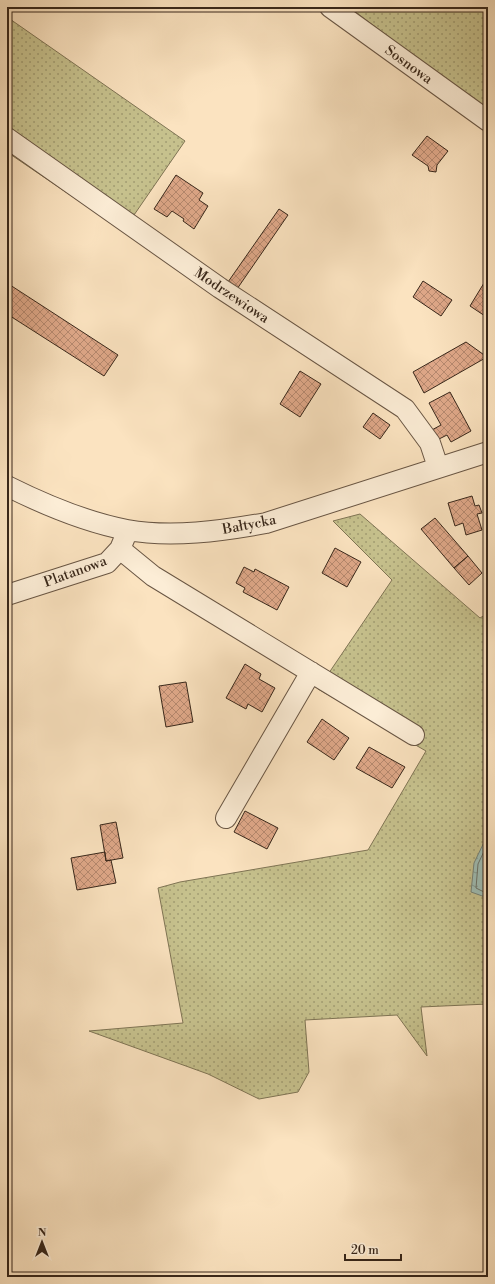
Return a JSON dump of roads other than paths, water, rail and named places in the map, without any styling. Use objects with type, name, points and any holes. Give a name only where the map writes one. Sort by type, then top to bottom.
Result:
[{"type":"street","name":"Sosnowa","points":[[330,7],[488,121]]},
{"type":"street","name":"Modrzewiowa","points":[[7,138],[213,283],[405,409],[430,443],[438,467]]},
{"type":"street","name":"Bałtycka","points":[[7,486],[58,509],[98,523],[128,530],[195,532],[229,530],[266,523],[488,452]]},
{"type":"street","name":"Platanowa","points":[[7,595],[107,562],[120,549],[128,530]]},
{"type":"street","points":[[120,549],[153,576],[414,735]]},
{"type":"street","points":[[226,818],[311,672]]},
{"type":"water","points":[[488,834],[488,898],[471,892],[474,863]]}]
